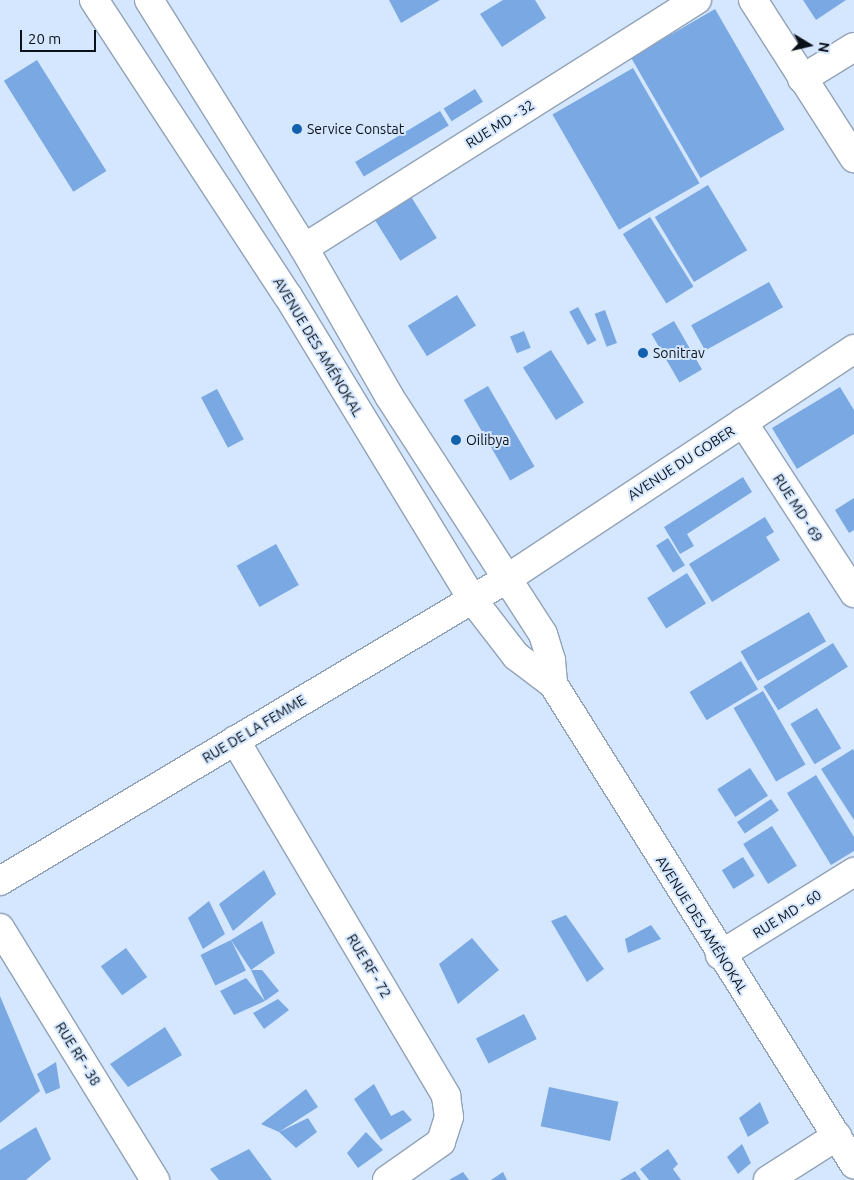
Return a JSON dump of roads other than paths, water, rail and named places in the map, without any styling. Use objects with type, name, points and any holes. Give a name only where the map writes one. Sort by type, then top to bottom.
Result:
[{"type":"street","name":"AVENUE DES AMÉNOKAL","points":[[94,0],[288,296],[472,599],[516,656],[553,684],[720,955],[854,1164]]},
{"type":"street","name":"AVENUE DES AMÉNOKAL","points":[[149,0],[251,167],[304,248],[389,396],[543,634],[551,660],[553,684]]},
{"type":"street","name":"RUE MD - 32","points":[[304,248],[696,0]]},
{"type":"street","points":[[753,0],[854,158]]},
{"type":"street","points":[[802,79],[854,47]]},
{"type":"street","points":[[218,189],[251,167]]},
{"type":"street","points":[[288,296],[321,277]]},
{"type":"street","name":"AVENUE DU GOBER","points":[[508,578],[854,349]]},
{"type":"street","name":"RUE MD - 69","points":[[743,422],[854,593]]},
{"type":"street","name":"RUE DE LA FEMME","points":[[0,881],[508,578]]},
{"type":"street","name":"RUE RF - 72","points":[[235,740],[446,1096],[448,1117],[441,1142],[388,1180]]},
{"type":"street","name":"RUE MD - 60","points":[[720,955],[854,872]]},
{"type":"street","name":"RUE RF - 38","points":[[0,928],[155,1180]]},
{"type":"street","points":[[768,1180],[836,1136]]},
{"type":"place","name":"Service Constat","points":[[297,129]]},
{"type":"place","name":"Sonitrav","points":[[643,353]]},
{"type":"place","name":"Oilibya","points":[[456,440]]}]
